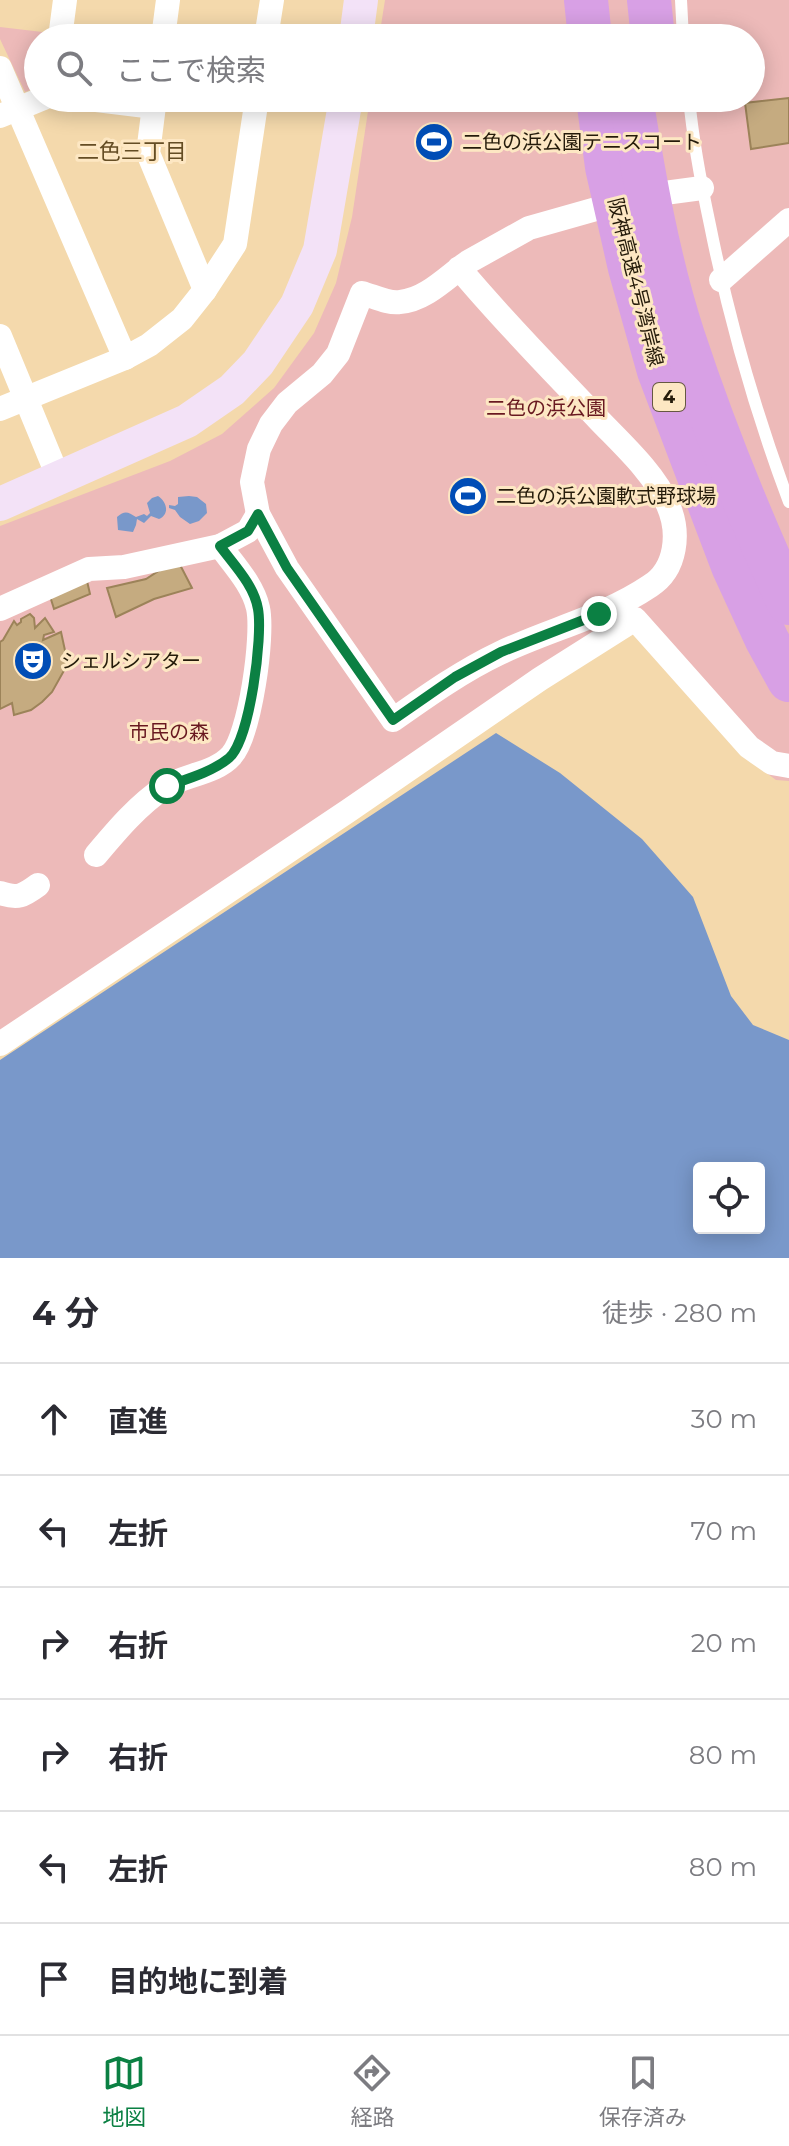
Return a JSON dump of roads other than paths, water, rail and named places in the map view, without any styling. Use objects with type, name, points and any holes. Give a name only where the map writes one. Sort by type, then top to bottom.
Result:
[{"type":"highway","points":[[560,0],[562,24]]},
{"type":"highway","points":[[586,0],[589,24]]},
{"type":"highway","points":[[619,0],[622,24]]},
{"type":"highway","points":[[649,0],[652,24]]},
{"type":"highway","points":[[576,112],[617,275],[665,403],[695,468]]},
{"type":"highway","name":"阪神高速4号湾岸線","points":[[600,112],[607,167],[630,268],[659,371],[733,566],[789,680]]},
{"type":"highway","name":"阪神高速4号湾岸線","points":[[634,112],[658,241],[682,334],[750,517],[789,603]]},
{"type":"highway","points":[[662,112],[680,235],[699,331],[728,429],[789,580]]},
{"type":"street","points":[[62,24],[65,0]]},
{"type":"street","points":[[165,24],[168,0]]},
{"type":"street","points":[[268,24],[272,0]]},
{"type":"street","points":[[358,24],[361,0]]},
{"type":"street","points":[[0,68],[9,112],[125,358]]},
{"type":"street","points":[[153,112],[148,153],[205,290]]},
{"type":"street","points":[[0,409],[125,358],[149,345],[182,319],[235,244],[255,112]]},
{"type":"street","points":[[0,504],[187,421],[232,390],[258,363],[297,305],[320,250],[344,112]]},
{"type":"street","points":[[459,268],[630,453],[658,488],[668,504],[674,523],[675,542],[663,576],[650,586],[599,614],[501,652],[455,677],[393,720],[287,568],[258,514],[252,482],[259,449],[271,424],[287,403],[322,374],[338,354],[362,293],[399,303],[425,294],[459,268],[529,228],[642,196],[702,188]]},
{"type":"street","points":[[721,280],[789,220]]},
{"type":"street","points":[[0,336],[59,479]]},
{"type":"street","points":[[0,609],[89,569],[124,567],[220,546],[248,531],[258,514]]},
{"type":"street","points":[[96,855],[134,811],[167,786],[231,757],[240,740],[254,682],[259,635],[258,608],[247,581],[220,546]]},
{"type":"street","points":[[0,1044],[540,679],[635,619],[749,747],[772,763],[789,766]]},
{"type":"street","points":[[0,893],[13,897],[25,895],[38,885]]},
{"type":"lane","points":[[681,0],[682,24]]},
{"type":"lane","points":[[691,112],[702,188],[721,280],[764,434],[789,502]]},
{"type":"water","points":[[158,496],[166,508],[162,517],[151,516],[144,523],[137,519],[133,532],[118,530],[117,517],[126,512],[136,517],[147,516],[150,513],[147,503]]},
{"type":"water","points":[[178,497],[197,497],[206,504],[207,513],[190,524],[169,508],[169,505],[178,504]]},
{"type":"water","points":[[496,733],[560,773],[642,839],[693,897],[731,996],[753,1025],[789,1040],[789,1258],[0,1258],[0,1060]]},
{"type":"place","name":"二色の浜公園テニスコート","points":[[434,142]]},
{"type":"place","name":"二色の浜公園軟式野球場","points":[[468,496]]},
{"type":"place","name":"シェルシアター","points":[[33,661]]},
{"type":"district","name":"二色三丁目","points":[[132,151]]},
{"type":"park label","name":"二色の浜公園","points":[[546,408]]},
{"type":"park label","name":"市民の森","points":[[169,732]]}]
